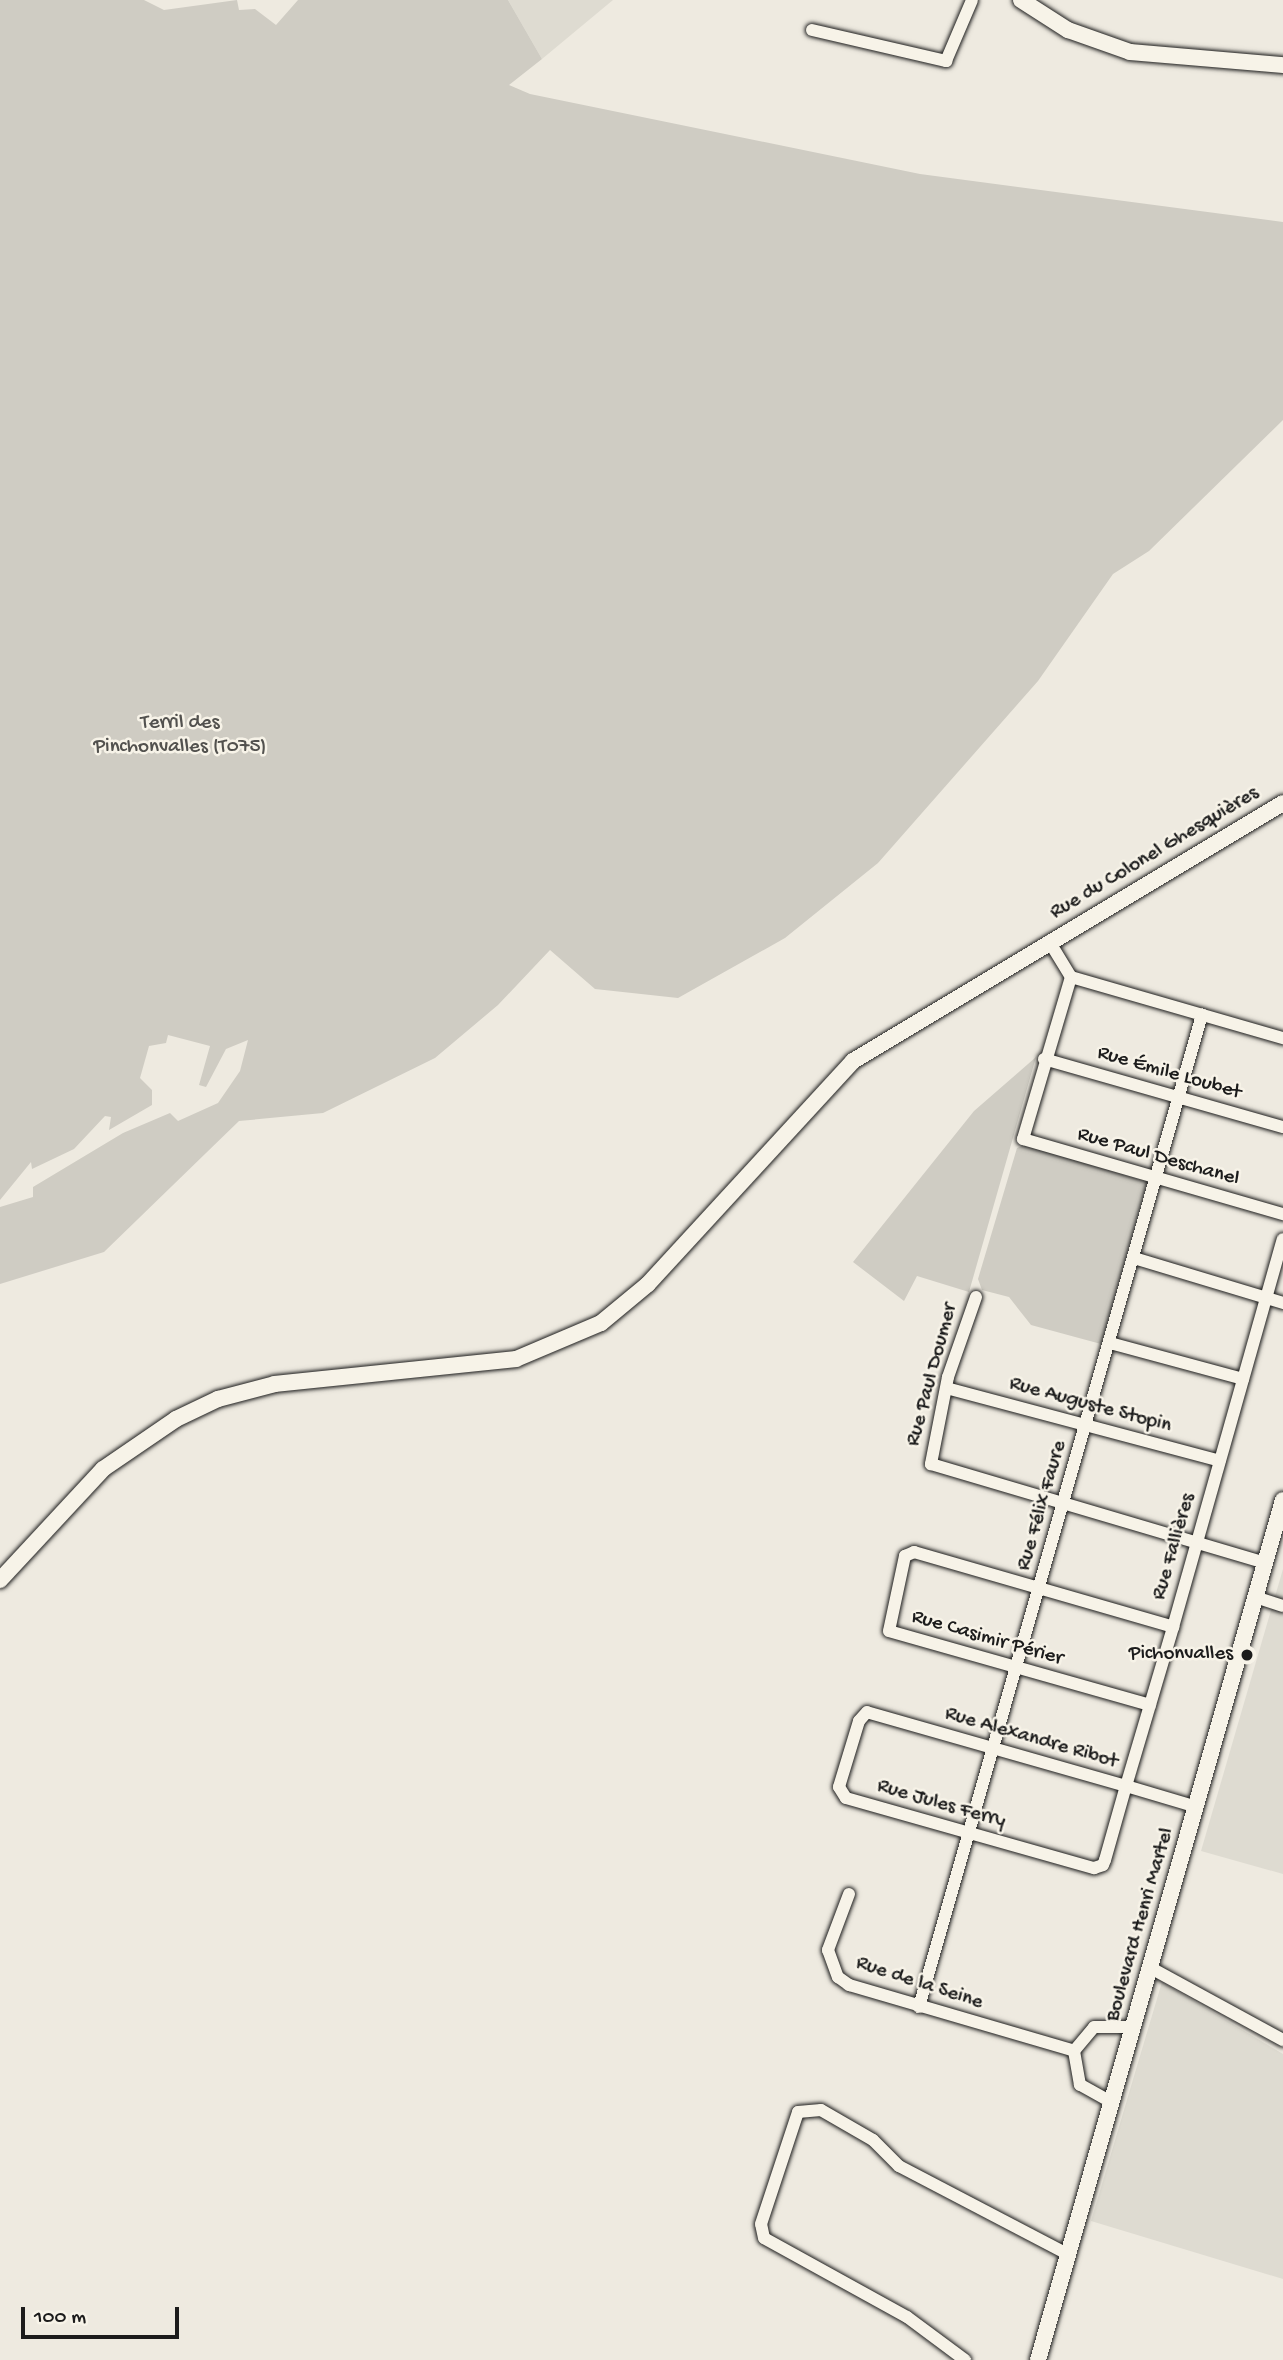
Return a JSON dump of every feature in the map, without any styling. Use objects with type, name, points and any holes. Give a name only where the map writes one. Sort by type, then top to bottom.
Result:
[{"type":"main road","points":[[1021,0],[1068,30],[1130,52],[1283,65]]},
{"type":"main road","name":"Rue du Colonel Ghesquières","points":[[0,1580],[103,1469],[218,1399],[275,1384],[516,1359],[601,1323],[648,1284],[853,1060],[1049,940],[1283,803]]},
{"type":"main road","name":"Boulevard Henri Martel","points":[[1038,2360],[1283,1500]]},
{"type":"street","points":[[812,30],[946,61],[972,0]]},
{"type":"street","points":[[1049,940],[1071,977],[1283,1038]]},
{"type":"street","points":[[1044,1059],[1071,977]]},
{"type":"street","name":"Rue Félix Faure","points":[[919,2007],[1181,1097],[1202,1015]]},
{"type":"street","name":"Rue Émile Loubet","points":[[1044,1059],[1283,1127]]},
{"type":"street","name":"Rue Paul Deschanel","points":[[1044,1059],[1023,1139],[1283,1214]]},
{"type":"street","name":"Rue Fallières","points":[[1103,1865],[1283,1239]]},
{"type":"street","points":[[1134,1258],[1283,1303]]},
{"type":"street","name":"Rue Paul Doumer","points":[[976,1297],[948,1377],[950,1388],[931,1464],[1064,1504]]},
{"type":"street","points":[[1110,1343],[1243,1379]]},
{"type":"street","name":"Rue Auguste Stopin","points":[[950,1388],[1220,1461]]},
{"type":"street","points":[[1064,1504],[1265,1563]]},
{"type":"street","name":"Rue Casimir Périer","points":[[1039,1588],[914,1552],[905,1556],[889,1631],[1150,1705]]},
{"type":"street","points":[[1039,1588],[1173,1627]]},
{"type":"street","points":[[1255,1597],[1283,1606]]},
{"type":"street","name":"Rue Alexandre Ribot","points":[[859,1721],[867,1712],[1197,1807]]},
{"type":"street","name":"Rue Jules Ferry","points":[[859,1721],[842,1794],[1094,1868],[1103,1865]]},
{"type":"street","name":"Rue de la Seine","points":[[849,1894],[828,1950],[838,1977],[919,2007],[1074,2051]]},
{"type":"street","points":[[1149,1967],[1283,2040]]},
{"type":"street","points":[[1113,2103],[1080,2085],[1074,2051],[1094,2027],[1133,2027]]},
{"type":"street","points":[[965,2360],[907,2317],[764,2238],[761,2224],[799,2112],[821,2110],[873,2140],[899,2166],[1069,2255]]},
{"type":"shaded area","points":[[508,0],[613,0],[542,59]]},
{"type":"shaded area","points":[[1283,1569],[1283,1874],[1201,1851]]},
{"type":"shaded area","points":[[1162,1982],[1283,2054],[1283,2279],[1091,2221]]},
{"type":"green space","name":"Terril des Pinchonvalles (T075)","points":[[0,0],[144,0],[164,10],[237,0],[239,10],[255,9],[276,25],[298,0],[508,0],[542,59],[509,85],[530,94],[920,174],[1283,222],[1283,420],[1149,551],[1113,574],[1038,681],[878,863],[785,938],[678,998],[595,989],[550,950],[498,1005],[435,1058],[323,1113],[239,1121],[104,1252],[0,1284],[0,1207],[33,1197],[33,1187],[123,1133],[170,1113],[178,1121],[218,1103],[240,1071],[248,1040],[226,1049],[206,1087],[199,1085],[210,1046],[168,1035],[166,1043],[149,1046],[140,1078],[152,1090],[152,1105],[109,1130],[111,1117],[105,1116],[74,1149],[32,1169],[31,1162],[0,1200]]},
{"type":"green space","points":[[1036,1057],[969,1292],[917,1276],[904,1301],[853,1262],[974,1111]]},
{"type":"green space","points":[[1024,1145],[1147,1182],[1101,1344],[1031,1325],[1009,1297],[982,1290],[978,1279],[1017,1148]]},
{"type":"place","name":"Pichonvalles","points":[[1247,1655]]}]
